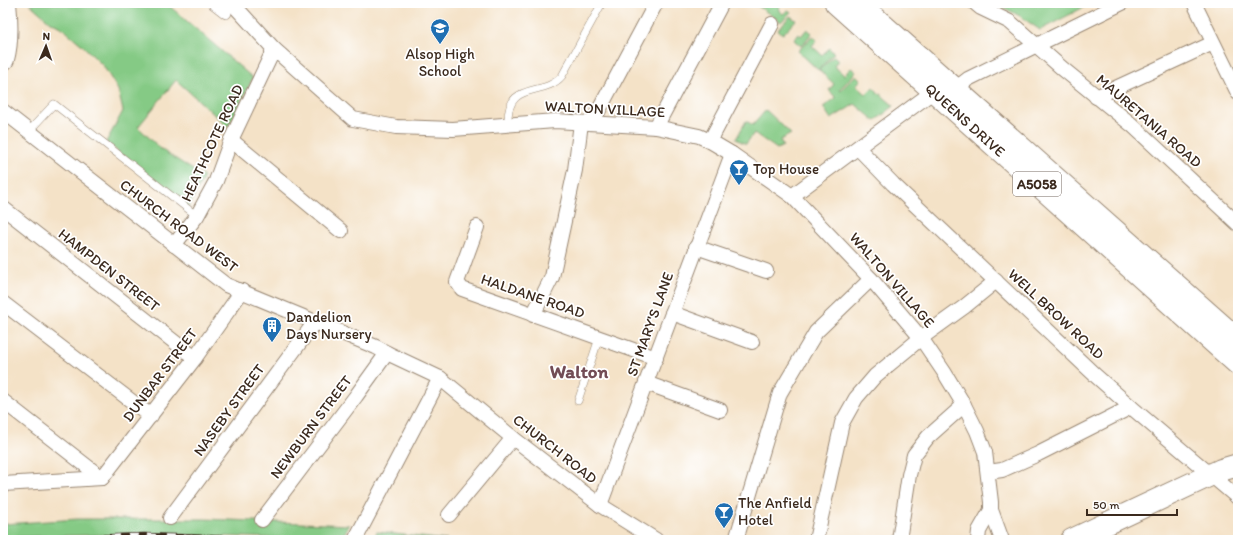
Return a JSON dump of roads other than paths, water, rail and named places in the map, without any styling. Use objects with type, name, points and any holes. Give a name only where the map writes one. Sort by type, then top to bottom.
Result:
[{"type":"highway","points":[[3,59],[6,48],[5,3]]},
{"type":"highway","name":"QUEENS DRIVE","points":[[836,3],[1238,364]]},
{"type":"highway","name":"QUEENS DRIVE","points":[[858,3],[1238,340]]},
{"type":"highway","points":[[1073,540],[1223,470],[1238,456]]},
{"type":"street","points":[[213,3],[233,6]]},
{"type":"street","points":[[534,315],[552,277],[575,170],[587,123],[656,3]]},
{"type":"street","points":[[656,127],[722,3]]},
{"type":"street","name":"MAURETANIA ROAD","points":[[975,3],[981,8],[1010,22],[1096,97],[1132,125],[1238,224]]},
{"type":"street","points":[[955,89],[968,79],[1122,3]]},
{"type":"street","points":[[1194,3],[1238,93]]},
{"type":"street","name":"WALTON VILLAGE","points":[[233,6],[274,50],[353,119],[396,127],[453,129],[556,121],[656,127],[699,136],[732,154],[792,196],[871,279],[921,338],[944,372],[977,430],[985,452],[991,510],[1002,540]]},
{"type":"street","points":[[710,141],[772,24]]},
{"type":"street","points":[[1096,97],[1213,43]]},
{"type":"street","name":"HEATHCOTE ROAD","points":[[174,245],[197,216],[216,181],[231,140],[274,50]]},
{"type":"street","points":[[792,196],[934,91]]},
{"type":"street","name":"CHURCH ROAD WEST","points":[[3,111],[226,285],[376,347],[387,354],[440,378]]},
{"type":"street","points":[[231,140],[341,231]]},
{"type":"street","name":"WELL BROW ROAD","points":[[858,148],[893,184],[1131,407],[1223,470],[1238,498]]},
{"type":"street","name":"ST MARY'S LANE","points":[[600,505],[732,154]]},
{"type":"street","name":"HAMPDEN STREET","points":[[3,208],[195,358]]},
{"type":"street","name":"HALDANE ROAD","points":[[477,227],[457,282],[462,289],[656,358]]},
{"type":"street","points":[[696,247],[766,271]]},
{"type":"street","points":[[736,540],[780,392],[816,332],[871,279]]},
{"type":"street","points":[[816,540],[842,423],[856,398],[875,376],[921,338],[964,307],[996,281]]},
{"type":"street","name":"DUNBAR STREET","points":[[102,478],[195,358],[242,291]]},
{"type":"street","points":[[3,303],[151,416]]},
{"type":"street","points":[[672,313],[752,342]]},
{"type":"street","name":"NASEBY STREET","points":[[170,518],[316,322]]},
{"type":"street","name":"NEWBURN STREET","points":[[262,520],[387,354]]},
{"type":"street","points":[[355,540],[440,378]]},
{"type":"street","name":"CHURCH ROAD","points":[[440,378],[513,438],[600,505],[656,540]]},
{"type":"street","points":[[646,383],[720,410]]},
{"type":"street","points":[[3,401],[102,478]]},
{"type":"street","points":[[899,540],[909,475],[914,456],[928,437],[964,405]]},
{"type":"street","points":[[988,472],[1002,470],[1038,454],[1131,407]]},
{"type":"street","points":[[449,515],[513,438]]},
{"type":"street","points":[[3,484],[102,478]]},
{"type":"street","points":[[978,540],[980,531],[991,510]]},
{"type":"lane","points":[[508,124],[509,111],[516,97],[524,92],[558,81],[562,76],[602,3]]},
{"type":"lane","points":[[29,132],[54,104],[197,216]]},
{"type":"lane","points":[[578,401],[599,338]]},
{"type":"railway","points":[[3,540],[144,535],[300,540]]},
{"type":"place","name":"Alsop High School","points":[[440,45]]},
{"type":"place","name":"Top House","points":[[739,186]]},
{"type":"place","name":"Dandelion Days Nursery","points":[[272,343]]},
{"type":"place","name":"The Anfield Hotel","points":[[724,529]]},
{"type":"district","name":"Walton","points":[[579,371]]}]
